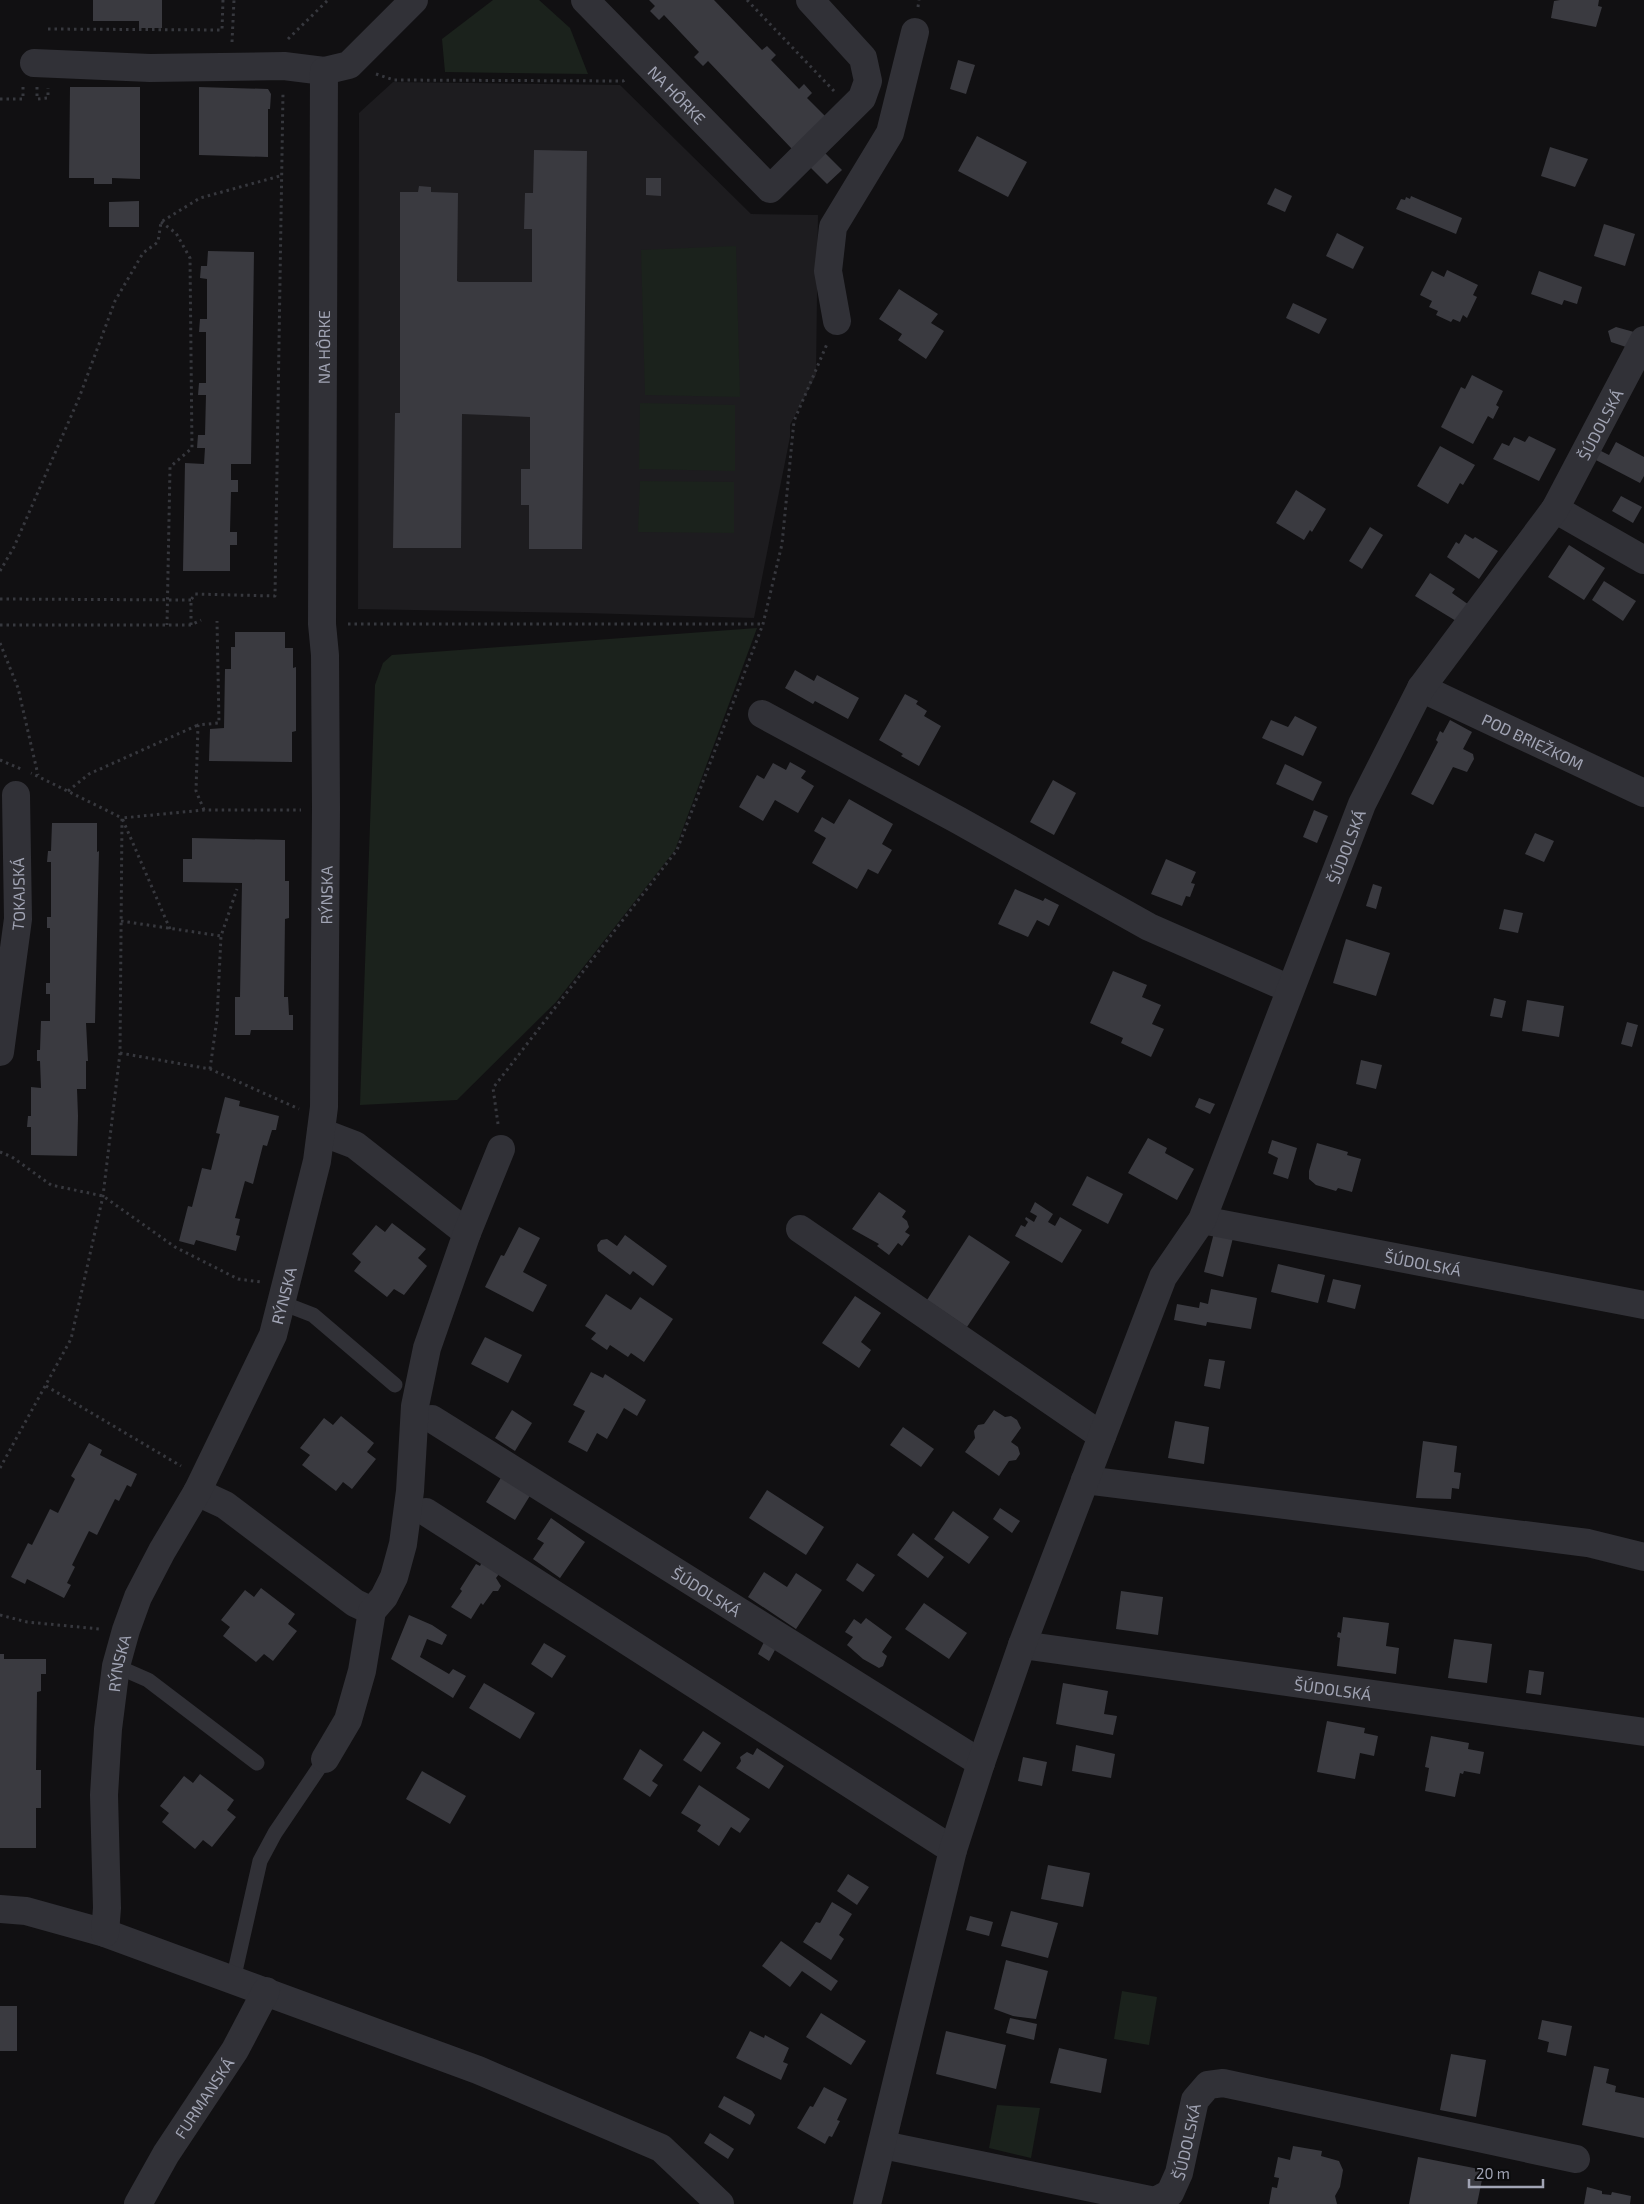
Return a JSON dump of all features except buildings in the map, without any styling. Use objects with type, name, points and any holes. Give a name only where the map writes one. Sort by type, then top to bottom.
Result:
[{"type":"street","points":[[34,63],[150,68],[284,66],[337,68],[414,0]]},
{"type":"street","name":"NA HÔRKE","points":[[584,0],[770,189],[862,98],[868,81]]},
{"type":"street","points":[[810,0],[863,58],[868,81],[901,88]]},
{"type":"street","points":[[837,321],[828,271],[833,227],[890,133],[915,32]]},
{"type":"street","name":"NA HÔRKE","points":[[322,624],[337,68]]},
{"type":"street","name":"ŠÚDOLSKÁ","points":[[867,2204],[883,2145],[953,1850],[1022,1645],[1163,1277],[1202,1220],[1362,804],[1421,688],[1555,509],[1644,340]]},
{"type":"street","points":[[1555,509],[1644,560]]},
{"type":"street","name":"RÝNSKA","points":[[105,1932],[107,1908],[104,1795],[108,1729],[116,1666],[138,1597],[200,1486],[272,1335],[317,1161],[323,1120],[326,808],[325,655],[322,624]]},
{"type":"street","name":"POD BRIEŽKOM","points":[[1421,688],[1644,793]]},
{"type":"street","points":[[762,714],[958,820],[1148,927],[1290,989]]},
{"type":"street","name":"TOKAJSKÁ","points":[[0,1052],[18,919],[16,795]]},
{"type":"street","points":[[323,1120],[467,1234]]},
{"type":"street","points":[[325,1759],[348,1720],[362,1671],[372,1611],[384,1597],[394,1577],[403,1544],[410,1491],[414,1406],[427,1348],[467,1234],[501,1149]]},
{"type":"street","name":"ŠÚDOLSKÁ","points":[[1202,1220],[1644,1305]]},
{"type":"street","points":[[800,1229],[1102,1436]]},
{"type":"street","name":"ŠÚDOLSKÁ","points":[[432,1419],[981,1763]]},
{"type":"street","points":[[1085,1480],[1588,1543],[1644,1557]]},
{"type":"street","points":[[200,1486],[355,1603],[372,1611]]},
{"type":"street","points":[[426,1512],[953,1850]]},
{"type":"street","name":"ŠÚDOLSKÁ","points":[[1022,1645],[1644,1732]]},
{"type":"street","points":[[0,1909],[26,1911],[105,1932],[478,2070],[661,2148],[720,2204]]},
{"type":"street","name":"FURMANSKÁ","points":[[138,2204],[166,2154],[235,2050],[266,1991]]},
{"type":"street","name":"ŠÚDOLSKÁ","points":[[883,2145],[1156,2201],[1170,2192],[1179,2173],[1195,2100],[1208,2086],[1223,2083],[1576,2159]]},
{"type":"lane","points":[[284,1294],[313,1315],[395,1385]]},
{"type":"lane","points":[[116,1666],[148,1680],[257,1763]]},
{"type":"lane","points":[[233,1980],[260,1862],[275,1832],[325,1759]]},
{"type":"path","points":[[48,29],[222,30],[222,0]]},
{"type":"path","points":[[232,49],[234,0]]},
{"type":"path","points":[[292,36],[328,0]]},
{"type":"path","points":[[747,0],[839,96]]},
{"type":"path","points":[[337,68],[394,80],[623,81],[644,61]]},
{"type":"path","points":[[191,624],[190,600],[195,594],[275,596],[284,66]]},
{"type":"path","points":[[0,571],[14,547],[79,398],[115,301],[143,253],[158,242],[161,222],[200,198],[281,176]]},
{"type":"path","points":[[161,222],[176,233],[190,258],[192,448],[170,467],[167,625]]},
{"type":"path","points":[[501,1149],[493,1088],[677,850],[763,624],[782,544],[794,421],[837,321]]},
{"type":"path","points":[[0,599],[190,600]]},
{"type":"path","points":[[0,625],[167,625],[191,624],[201,620]]},
{"type":"path","points":[[68,791],[89,774],[198,725],[219,723],[217,621]]},
{"type":"path","points":[[322,624],[763,624]]},
{"type":"path","points":[[0,643],[18,688],[39,776]]},
{"type":"path","points":[[198,725],[196,791],[204,810]]},
{"type":"path","points":[[0,760],[39,776],[122,818],[204,810],[326,808]]},
{"type":"path","points":[[0,1468],[71,1339],[103,1196],[120,1053],[122,818]]},
{"type":"path","points":[[122,818],[170,929]]},
{"type":"path","points":[[210,1069],[217,1019],[221,936],[238,890]]},
{"type":"path","points":[[121,921],[221,936]]},
{"type":"path","points":[[120,1053],[210,1069],[323,1120]]},
{"type":"path","points":[[0,1152],[12,1157],[51,1185],[103,1196],[175,1247],[238,1279],[284,1294]]},
{"type":"path","points":[[46,1386],[200,1486]]},
{"type":"path","points":[[0,1615],[27,1622],[126,1630]]},
{"type":"shaded area","points":[[493,0],[539,0],[570,28],[588,74],[445,72],[442,39]]},
{"type":"shaded area","points":[[393,82],[620,85],[751,214],[818,215],[816,375],[790,425],[790,437],[754,618],[358,609],[359,113]]},
{"type":"shaded area","points":[[736,246],[740,397],[645,395],[641,250]]},
{"type":"shaded area","points":[[640,403],[735,405],[735,471],[639,469]]},
{"type":"shaded area","points":[[640,481],[734,482],[734,533],[638,532]]},
{"type":"shaded area","points":[[757,628],[675,850],[556,1002],[457,1100],[360,1105],[375,685],[383,663],[392,655]]},
{"type":"shaded area","points":[[1122,1991],[1157,1997],[1149,2045],[1114,2039]]},
{"type":"shaded area","points":[[997,2105],[1040,2108],[1031,2158],[989,2148]]}]
